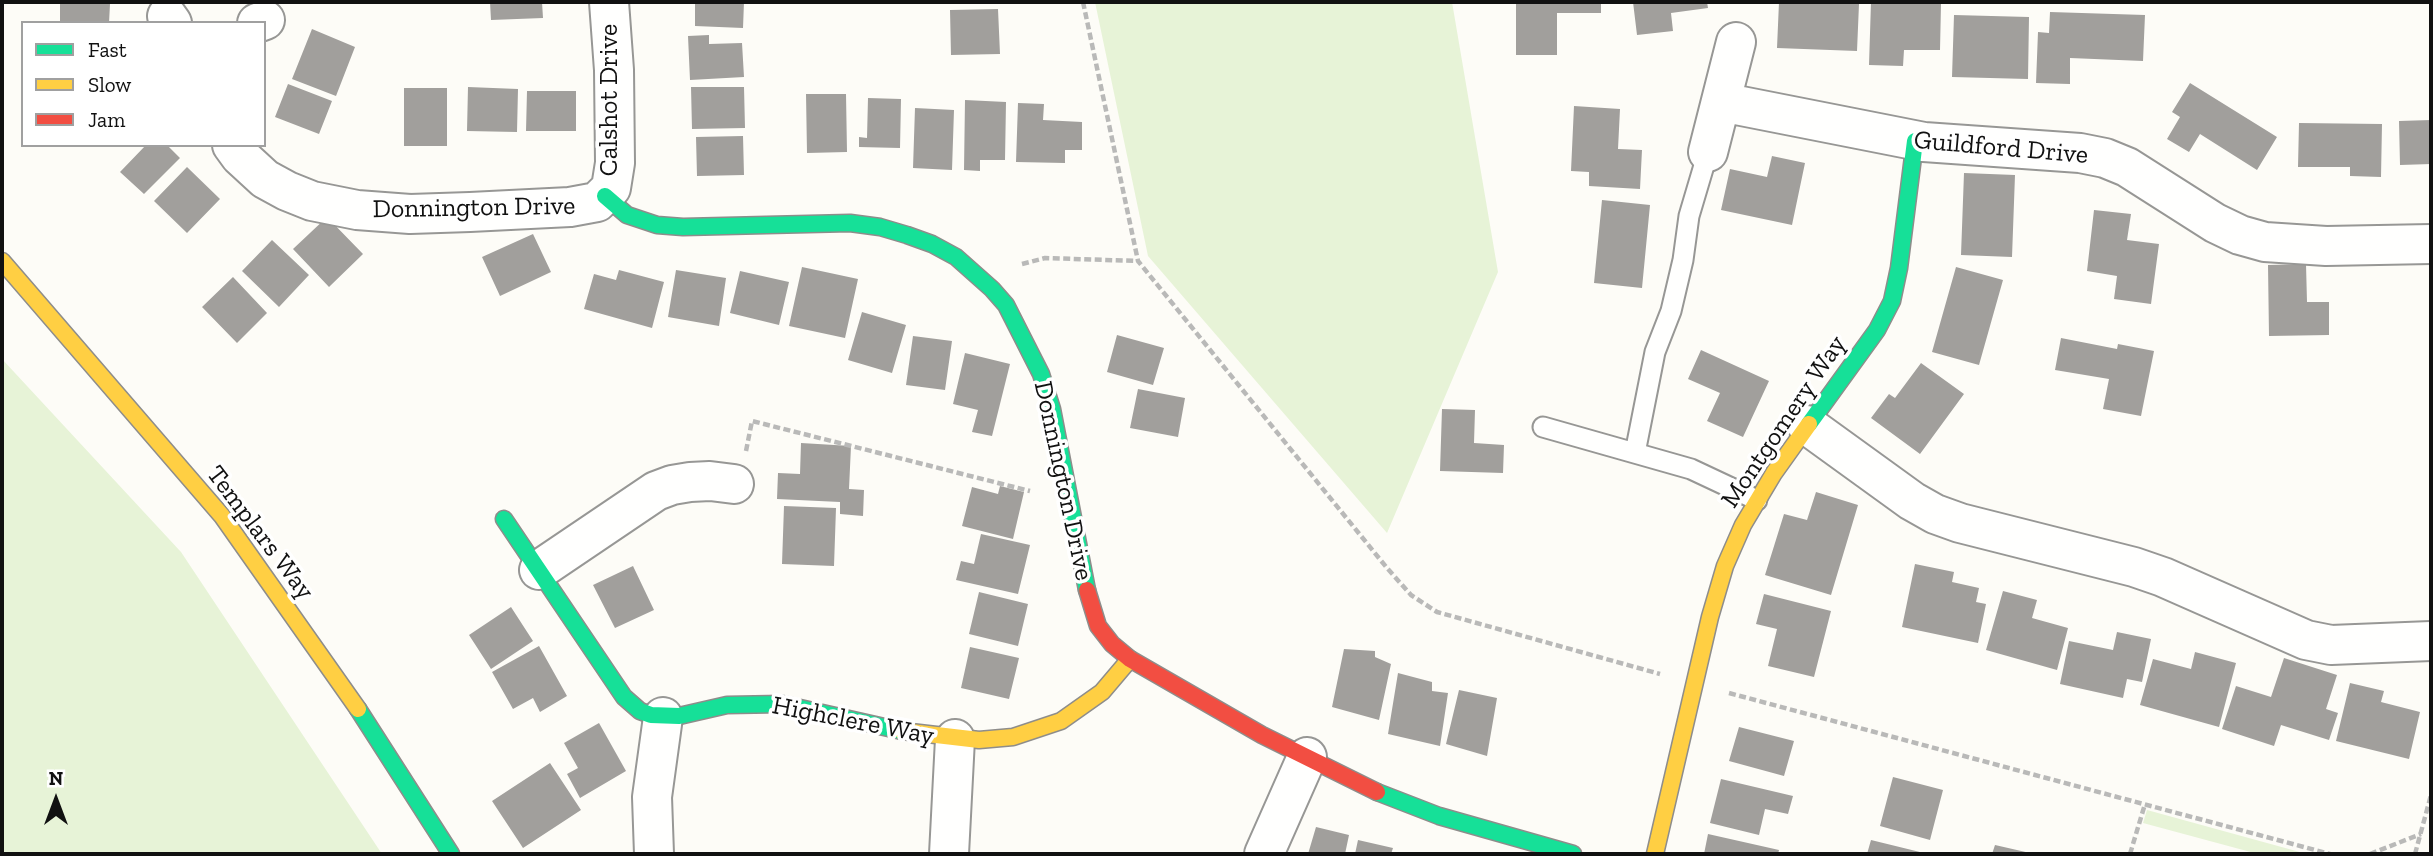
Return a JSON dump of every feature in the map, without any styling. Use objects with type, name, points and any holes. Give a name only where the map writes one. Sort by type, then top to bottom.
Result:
[{"type":"street","name":"Calshot Drive","points":[[605,196],[611,188],[615,163],[614,70],[609,2]]},
{"type":"street","points":[[1708,152],[1736,42]]},
{"type":"street","name":"Guildford Drive","points":[[1721,102],[1915,141],[2080,153],[2105,158],[2127,167],[2215,223],[2240,235],[2265,242],[2326,246],[2431,244]]},
{"type":"street","name":"Montgomery Way","points":[[1656,854],[1694,684],[1725,566],[1757,500],[1807,425],[1877,330],[1892,301],[1899,268],[1915,141]]},
{"type":"street","name":"Donnington Drive","points":[[233,147],[265,179],[287,191],[312,201],[357,210],[410,214],[570,207],[588,205],[605,196],[627,215],[657,225],[683,227],[850,223],[880,227],[932,244],[956,257],[1006,305],[1041,374],[1052,409],[1089,602],[1098,626],[1112,644],[1130,659],[1262,735],[1365,788],[1452,820],[1573,854]]},
{"type":"street","name":"Templars Way","points":[[2,261],[222,516],[367,722],[451,854]]},
{"type":"street","points":[[1807,425],[1912,501],[1935,514],[2144,570],[2306,640],[2331,645],[2431,641]]},
{"type":"street","points":[[539,570],[656,491],[690,482],[734,484]]},
{"type":"street","points":[[504,519],[624,697],[640,711],[663,717],[652,797],[654,854]]},
{"type":"street","name":"Highclere Way","points":[[663,717],[727,705],[782,704],[914,734],[979,740],[1013,737],[1062,721],[1102,692],[1130,659]]},
{"type":"street","points":[[949,854],[956,739]]},
{"type":"street","points":[[1264,854],[1307,757]]},
{"type":"lane","points":[[1635,453],[1655,352],[1671,311],[1683,260],[1689,216],[1708,152]]},
{"type":"lane","points":[[1543,427],[1691,469],[1757,500]]},
{"type":"path","points":[[1083,2],[1138,261],[1411,595],[1437,612],[1694,684],[2330,854]]},
{"type":"path","points":[[990,287],[1021,265],[1045,258],[1138,261]]},
{"type":"path","points":[[734,484],[741,473],[752,421],[1069,501]]},
{"type":"path","points":[[2415,854],[2431,795]]},
{"type":"path","points":[[2130,854],[2145,804]]},
{"type":"path","points":[[2370,854],[2421,834]]},
{"type":"green space","points":[[1095,2],[1452,2],[1498,272],[1387,533],[1148,256]]},
{"type":"green space","points":[[2,359],[181,552],[382,854],[2,854]]},
{"type":"green space","points":[[2147,810],[2307,854],[2258,854],[2143,823]]},
{"type":"building","points":[[490,2],[542,2],[543,18],[491,20]]},
{"type":"building","points":[[695,2],[744,2],[743,28],[695,26]]},
{"type":"building","points":[[1516,2],[1601,2],[1601,13],[1557,13],[1557,55],[1516,55]]},
{"type":"building","points":[[1633,2],[1707,2],[1708,8],[1671,13],[1673,31],[1637,35]]},
{"type":"building","points":[[1779,2],[1859,4],[1857,51],[1777,48]]},
{"type":"building","points":[[1871,2],[1941,4],[1940,50],[1904,50],[1903,66],[1869,65]]},
{"type":"building","points":[[60,3],[110,4],[109,21],[60,21]]},
{"type":"building","points":[[998,9],[1000,54],[951,55],[950,10]]},
{"type":"building","points":[[2050,12],[2145,15],[2143,61],[2070,58],[2070,84],[2036,83],[2038,32],[2049,33]]},
{"type":"building","points":[[1954,15],[2029,17],[2028,79],[1952,77]]},
{"type":"building","points":[[312,29],[355,47],[336,96],[292,79]]},
{"type":"building","points":[[709,35],[709,44],[742,43],[744,77],[690,80],[688,36]]},
{"type":"building","points":[[2190,83],[2277,137],[2257,170],[2200,134],[2189,152],[2167,139],[2180,117],[2172,112]]},
{"type":"building","points":[[288,84],[332,101],[319,134],[275,117]]},
{"type":"building","points":[[468,87],[518,89],[517,132],[467,131]]},
{"type":"building","points":[[691,87],[744,87],[745,128],[692,129]]},
{"type":"building","points":[[404,88],[447,88],[447,146],[404,146]]},
{"type":"building","points":[[527,91],[576,91],[576,131],[526,131]]},
{"type":"building","points":[[806,94],[846,94],[847,152],[807,153]]},
{"type":"building","points":[[868,98],[901,99],[900,148],[859,147],[859,137],[867,138]]},
{"type":"building","points":[[965,100],[1006,102],[1005,160],[980,160],[980,171],[964,170]]},
{"type":"building","points":[[1018,103],[1044,104],[1043,120],[1082,122],[1082,150],[1065,150],[1065,163],[1016,162]]},
{"type":"building","points":[[1574,106],[1620,109],[1618,149],[1642,150],[1640,189],[1589,186],[1589,172],[1571,171]]},
{"type":"building","points":[[915,108],[954,110],[952,170],[913,168]]},
{"type":"building","points":[[2431,120],[2431,164],[2400,165],[2399,121]]},
{"type":"building","points":[[2299,123],[2382,124],[2381,177],[2350,176],[2350,167],[2298,167]]},
{"type":"building","points":[[743,136],[744,175],[697,176],[696,137]]},
{"type":"building","points":[[144,147],[169,147],[180,158],[144,194],[120,172]]},
{"type":"building","points":[[1772,156],[1805,163],[1792,225],[1721,210],[1730,169],[1767,177]]},
{"type":"building","points":[[187,167],[220,199],[187,233],[154,201]]},
{"type":"building","points":[[1964,173],[2015,175],[2012,257],[1961,255]]},
{"type":"building","points":[[1602,200],[1650,205],[1642,288],[1594,283]]},
{"type":"building","points":[[2094,210],[2131,214],[2127,240],[2159,244],[2151,304],[2114,299],[2117,276],[2087,271]]},
{"type":"building","points":[[327,217],[363,254],[329,287],[293,249]]},
{"type":"building","points":[[533,234],[551,272],[500,296],[482,257]]},
{"type":"building","points":[[272,240],[309,275],[279,307],[242,271]]},
{"type":"building","points":[[2306,264],[2307,302],[2329,302],[2329,335],[2269,336],[2268,265]]},
{"type":"building","points":[[802,267],[858,279],[845,338],[789,326]]},
{"type":"building","points":[[1956,267],[2003,280],[1979,365],[1932,352]]},
{"type":"building","points":[[619,270],[664,282],[652,328],[584,309],[594,274],[616,280]]},
{"type":"building","points":[[676,270],[726,278],[719,326],[668,317]]},
{"type":"building","points":[[740,271],[789,282],[779,325],[730,313]]},
{"type":"building","points":[[233,277],[267,313],[237,343],[202,307]]},
{"type":"building","points":[[862,312],[906,325],[892,373],[848,360]]},
{"type":"building","points":[[1117,335],[1164,348],[1153,385],[1107,372]]},
{"type":"building","points":[[913,336],[952,341],[945,390],[906,385]]},
{"type":"building","points":[[2061,338],[2117,349],[2118,344],[2154,351],[2141,416],[2103,409],[2109,379],[2055,370]]},
{"type":"building","points":[[1701,350],[1769,381],[1743,437],[1707,421],[1720,393],[1688,379]]},
{"type":"building","points":[[965,353],[1010,364],[992,436],[972,432],[978,410],[953,404]]},
{"type":"building","points":[[1921,363],[1964,394],[1920,454],[1871,418],[1889,394],[1895,398]]},
{"type":"building","points":[[1138,389],[1185,398],[1178,437],[1130,428]]},
{"type":"building","points":[[1442,409],[1475,410],[1474,443],[1504,445],[1503,473],[1440,471]]},
{"type":"building","points":[[801,443],[851,446],[849,489],[864,490],[863,516],[840,514],[840,502],[777,499],[778,473],[800,474]]},
{"type":"building","points":[[1000,486],[1024,492],[1013,539],[962,526],[972,487],[998,494]]},
{"type":"building","points":[[1816,492],[1858,505],[1831,595],[1765,575],[1784,514],[1807,520]]},
{"type":"building","points":[[784,506],[836,508],[834,566],[782,564]]},
{"type":"building","points":[[981,534],[1030,545],[1018,594],[956,580],[961,561],[974,564]]},
{"type":"building","points":[[1915,564],[1954,572],[1952,582],[1979,588],[1976,602],[1986,604],[1978,643],[1902,627]]},
{"type":"building","points":[[633,566],[654,610],[615,628],[593,585]]},
{"type":"building","points":[[2003,591],[2037,600],[2032,618],[2068,628],[2057,670],[1986,650]]},
{"type":"building","points":[[979,592],[1028,604],[1018,646],[969,634]]},
{"type":"building","points":[[1764,594],[1831,611],[1814,677],[1768,666],[1777,629],[1756,624]]},
{"type":"building","points":[[511,607],[533,641],[491,669],[469,635]]},
{"type":"building","points":[[2117,632],[2151,639],[2142,682],[2127,679],[2123,698],[2060,684],[2069,641],[2113,650]]},
{"type":"building","points":[[539,646],[567,696],[540,712],[533,698],[513,709],[492,672]]},
{"type":"building","points":[[970,647],[1019,658],[1009,699],[961,688]]},
{"type":"building","points":[[1344,649],[1375,651],[1375,657],[1391,664],[1379,720],[1332,707]]},
{"type":"building","points":[[2195,652],[2236,663],[2219,727],[2140,705],[2153,659],[2191,669]]},
{"type":"building","points":[[2284,658],[2337,675],[2326,709],[2338,713],[2329,740],[2281,725],[2274,746],[2222,729],[2236,686],[2271,697]]},
{"type":"building","points":[[1398,673],[1432,682],[1432,691],[1448,693],[1440,746],[1388,734]]},
{"type":"building","points":[[2350,683],[2384,691],[2381,702],[2420,712],[2409,759],[2336,741]]},
{"type":"building","points":[[1459,690],[1497,698],[1487,756],[1446,744]]},
{"type":"building","points":[[599,723],[626,771],[580,798],[567,774],[578,768],[564,743]]},
{"type":"building","points":[[1739,727],[1794,741],[1784,776],[1729,761]]},
{"type":"building","points":[[550,763],[581,810],[523,848],[492,801]]},
{"type":"building","points":[[1893,777],[1943,790],[1930,840],[1880,826]]},
{"type":"building","points":[[1721,779],[1793,796],[1788,814],[1765,809],[1759,835],[1710,823]]},
{"type":"building","points":[[1316,827],[1349,835],[1345,854],[1308,854]]},
{"type":"building","points":[[1708,834],[1779,850],[1778,854],[1704,854]]},
{"type":"building","points":[[1358,840],[1393,848],[1391,854],[1355,854]]},
{"type":"building","points":[[1871,840],[1924,853],[1924,854],[1867,854]]},
{"type":"building","points":[[1995,845],[2030,853],[1992,854]]},
{"type":"traffic: fast","points":[[1809,424],[1877,330],[1892,301],[1899,268],[1915,141]]},
{"type":"traffic: fast","points":[[605,196],[627,215],[657,225],[683,227],[850,223],[880,227],[907,235],[956,257],[1006,305],[1041,374],[1052,409],[1087,590]]},
{"type":"traffic: fast","points":[[504,519],[624,697],[640,711],[651,715],[679,716],[727,705],[782,704],[902,731]]},
{"type":"traffic: fast","points":[[358,709],[451,854]]},
{"type":"traffic: fast","points":[[1377,792],[1439,816],[1573,854]]},
{"type":"traffic: slow","points":[[2,261],[222,516],[358,709]]},
{"type":"traffic: slow","points":[[1655,854],[1710,617],[1725,566],[1743,525],[1774,473],[1809,424]]},
{"type":"traffic: slow","points":[[902,731],[979,740],[1013,737],[1061,721],[1102,692],[1130,659]]},
{"type":"traffic: jam","points":[[1087,590],[1098,626],[1112,644],[1130,659],[1262,735],[1377,792]]}]
